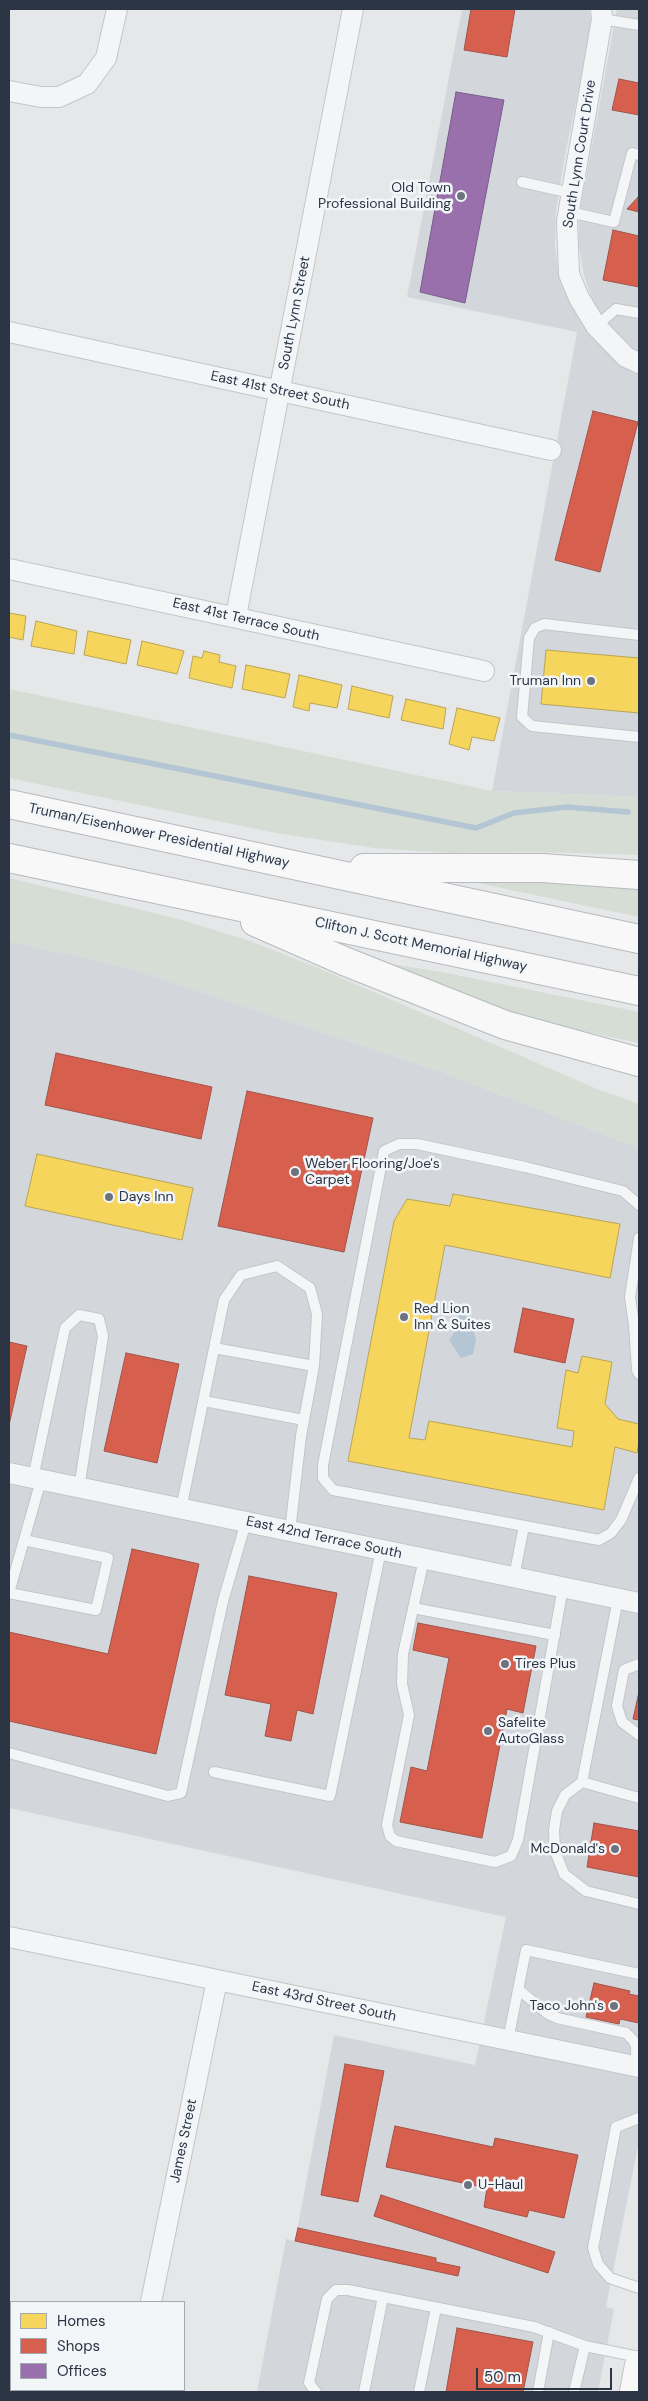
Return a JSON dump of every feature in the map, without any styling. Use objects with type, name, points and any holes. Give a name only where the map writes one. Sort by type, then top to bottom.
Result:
[{"type":"main road","name":"Truman/Eisenhower Presidential Highway","points":[[9,804],[309,868]]},
{"type":"main road","points":[[9,858],[203,900],[344,961],[505,1025],[639,1062]]},
{"type":"main road","points":[[309,868],[542,868],[639,875]]},
{"type":"main road","points":[[309,868],[639,939]]},
{"type":"main road","name":"Clifton J. Scott Memorial Highway","points":[[203,900],[639,991]]},
{"type":"main road","points":[[634,2392],[639,2365]]},
{"type":"street","points":[[9,91],[41,97],[59,98],[80,88],[97,73],[106,58],[117,9]]},
{"type":"street","name":"South Lynn Street","points":[[236,616],[352,9]]},
{"type":"street","name":"South Lynn Court Drive","points":[[602,14],[570,202],[569,274],[579,298],[596,326],[626,357],[639,363]]},
{"type":"street","name":"East 41st Street South","points":[[9,332],[551,450]]},
{"type":"street","name":"East 41st Terrace South","points":[[9,569],[236,616],[281,629],[484,671]]},
{"type":"street","name":"East 42nd Terrace South","points":[[9,1473],[639,1603]]},
{"type":"street","name":"East 43rd Street South","points":[[9,1937],[638,2067]]},
{"type":"street","name":"James Street","points":[[152,2301],[217,1980]]},
{"type":"lane","points":[[602,14],[639,25]]},
{"type":"lane","points":[[522,182],[614,222],[632,153],[639,155]]},
{"type":"lane","points":[[596,326],[616,308],[639,314]]},
{"type":"lane","points":[[639,635],[544,624],[535,628],[529,638],[522,717],[532,726],[639,737]]},
{"type":"lane","points":[[639,1204],[623,1191],[417,1144],[399,1144],[384,1151],[323,1465],[323,1478],[333,1490],[599,1540],[612,1533],[621,1520],[639,1478]]},
{"type":"lane","points":[[639,1238],[630,1297],[637,1325],[637,1370],[639,1374]]},
{"type":"lane","points":[[181,1509],[224,1300],[241,1275],[277,1266],[310,1288],[317,1314],[314,1366],[304,1420],[290,1531]]},
{"type":"lane","points":[[24,1540],[108,1558],[96,1610],[9,1593],[24,1540],[37,1479],[65,1328],[79,1315],[98,1319],[103,1336],[79,1488]]},
{"type":"lane","points":[[214,1348],[314,1366]]},
{"type":"lane","points":[[204,1401],[304,1420]]},
{"type":"lane","points":[[9,1754],[168,1796],[181,1793],[223,1601],[246,1522]]},
{"type":"lane","points":[[514,1577],[524,1526]]},
{"type":"lane","points":[[214,1772],[330,1796],[382,1550]]},
{"type":"lane","points":[[424,1559],[403,1654],[402,1684],[408,1716],[387,1825],[390,1836],[396,1841],[495,1862],[511,1856],[518,1840],[563,1587]]},
{"type":"lane","points":[[618,1598],[582,1782],[565,1795],[557,1811],[555,1851],[564,1874],[586,1892],[639,1904]]},
{"type":"lane","points":[[413,1608],[555,1634]]},
{"type":"lane","points":[[639,1664],[624,1670],[617,1706],[622,1722],[639,1735]]},
{"type":"lane","points":[[582,1782],[639,1798]]},
{"type":"lane","points":[[508,2040],[526,1950],[639,1974]]},
{"type":"lane","points":[[518,1989],[548,2014],[557,2018],[626,2033],[636,2046],[638,2067]]},
{"type":"lane","points":[[639,2118],[616,2127],[593,2248],[598,2264],[610,2278],[639,2288]]},
{"type":"lane","points":[[316,2392],[309,2383],[327,2299],[336,2290],[348,2290],[549,2332],[584,2346],[639,2357]]},
{"type":"lane","points":[[364,2392],[383,2297]]},
{"type":"lane","points":[[419,2392],[436,2308]]},
{"type":"lane","points":[[538,2392],[549,2332]]},
{"type":"lane","points":[[574,2392],[584,2346]]},
{"type":"shaded area","points":[[462,9],[589,9],[592,26],[566,150],[556,211],[555,246],[560,282],[584,326],[599,311],[592,300],[584,275],[579,247],[579,216],[617,9],[639,9],[639,797],[492,791],[577,332],[407,297]]},
{"type":"shaded area","points":[[9,689],[492,791],[639,797],[639,855],[535,852],[449,853],[374,848],[276,833],[9,778]]},
{"type":"shaded area","points":[[9,878],[175,918],[247,940],[316,967],[597,1089],[639,1104],[639,1148],[442,1072],[126,967],[9,941]]},
{"type":"shaded area","points":[[568,880],[639,887],[639,917],[473,882]]},
{"type":"shaded area","points":[[9,941],[126,967],[442,1072],[639,1148],[639,2141],[606,2307],[614,2309],[598,2392],[257,2392],[286,2239],[295,2241],[334,2035],[475,2065],[506,1917],[9,1808]]},
{"type":"shaded area","points":[[364,960],[442,972],[639,1012],[639,1043],[527,1019]]},
{"type":"shaded area","points":[[10,2362],[10,2391],[154,2392],[9,2392]]},
{"type":"water","points":[[463,1312],[472,1325],[476,1340],[473,1354],[461,1358],[449,1340],[454,1333],[450,1324]]},
{"type":"building: Homes","points":[[9,613],[26,616],[23,640],[9,637]]},
{"type":"building: Homes","points":[[36,621],[77,631],[74,654],[31,646]]},
{"type":"building: Homes","points":[[88,631],[131,640],[126,664],[84,655]]},
{"type":"building: Homes","points":[[142,641],[184,651],[177,674],[137,665]]},
{"type":"building: Homes","name":"Truman Inn","points":[[546,650],[639,658],[639,713],[541,704]]},
{"type":"building: Homes","points":[[204,651],[220,655],[219,662],[236,666],[232,688],[189,678],[193,656],[202,658]]},
{"type":"building: Homes","points":[[246,665],[290,674],[285,698],[242,689]]},
{"type":"building: Homes","points":[[299,675],[342,685],[337,708],[310,703],[309,711],[293,707]]},
{"type":"building: Homes","points":[[352,686],[393,696],[389,718],[348,709]]},
{"type":"building: Homes","points":[[406,699],[446,708],[443,729],[401,720]]},
{"type":"building: Homes","points":[[457,708],[500,718],[494,741],[472,737],[469,750],[449,744]]},
{"type":"building: Homes","name":"Days Inn","points":[[37,1154],[193,1188],[182,1240],[25,1206]]},
{"type":"building: Homes","name":"Red Lion Inn & Suites","points":[[453,1194],[620,1224],[610,1278],[445,1245],[409,1438],[425,1440],[429,1421],[572,1447],[574,1431],[557,1428],[566,1370],[578,1373],[582,1356],[612,1362],[605,1404],[618,1419],[639,1424],[639,1441],[637,1453],[615,1447],[604,1510],[348,1461],[394,1221],[407,1199],[450,1206]]},
{"type":"building: Shops","points":[[471,9],[515,9],[507,57],[464,50]]},
{"type":"building: Shops","points":[[619,79],[639,83],[639,115],[612,110]]},
{"type":"building: Shops","points":[[639,196],[639,212],[627,209]]},
{"type":"building: Shops","points":[[613,230],[639,236],[639,287],[603,280]]},
{"type":"building: Shops","points":[[593,411],[638,422],[600,572],[555,560]]},
{"type":"building: Shops","points":[[56,1053],[212,1087],[201,1139],[45,1105]]},
{"type":"building: Shops","name":"Weber Flooring/Joe's Carpet","points":[[247,1091],[373,1118],[344,1252],[218,1226]]},
{"type":"building: Shops","points":[[523,1308],[574,1319],[565,1363],[514,1352]]},
{"type":"building: Shops","points":[[9,1342],[27,1346],[9,1425]]},
{"type":"building: Shops","points":[[126,1353],[179,1364],[157,1463],[104,1451]]},
{"type":"building: Shops","points":[[132,1549],[199,1564],[156,1754],[9,1721],[9,1632],[108,1654]]},
{"type":"building: Shops","points":[[249,1576],[337,1593],[313,1714],[297,1710],[291,1741],[265,1736],[271,1704],[225,1695]]},
{"type":"building: Shops","points":[[418,1623],[536,1646],[523,1713],[507,1709],[482,1838],[400,1822],[411,1767],[427,1771],[449,1658],[413,1650]]},
{"type":"building: Shops","points":[[639,1692],[639,1720],[633,1719]]},
{"type":"building: Shops","name":"McDonald's","points":[[594,1823],[639,1831],[639,1877],[587,1867]]},
{"type":"building: Shops","name":"Taco John's","points":[[594,1983],[630,1991],[629,1994],[639,1996],[639,2023],[620,2019],[619,2024],[586,2017]]},
{"type":"building: Shops","points":[[345,2064],[384,2071],[358,2202],[321,2195]]},
{"type":"building: Shops","name":"U-Haul","points":[[395,2126],[493,2147],[495,2138],[578,2155],[564,2218],[529,2210],[527,2217],[484,2207],[487,2188],[386,2167]]},
{"type":"building: Shops","name":"U-Haul","points":[[381,2195],[555,2252],[548,2273],[374,2216]]},
{"type":"building: Shops","points":[[298,2228],[436,2258],[436,2262],[460,2267],[458,2276],[295,2241]]},
{"type":"building: Shops","points":[[457,2328],[533,2342],[523,2392],[446,2392]]},
{"type":"building: Offices","name":"Old Town Professional Building","points":[[456,92],[504,100],[465,303],[420,292]]},
{"type":"waterway","points":[[9,735],[476,828],[514,813],[567,807],[628,812]]},
{"type":"place","name":"Old Town Professional Building","points":[[461,196]]},
{"type":"place","name":"Truman Inn","points":[[591,681]]},
{"type":"place","name":"Weber Flooring/Joe's Carpet","points":[[295,1172]]},
{"type":"place","name":"Days Inn","points":[[109,1197]]},
{"type":"place","name":"Red Lion Inn & Suites","points":[[404,1317]]},
{"type":"place","name":"Tires Plus","points":[[505,1664]]},
{"type":"place","name":"Safelite AutoGlass","points":[[488,1731]]},
{"type":"place","name":"McDonald's","points":[[615,1849]]},
{"type":"place","name":"Taco John's","points":[[614,2006]]},
{"type":"place","name":"U-Haul","points":[[468,2185]]}]
